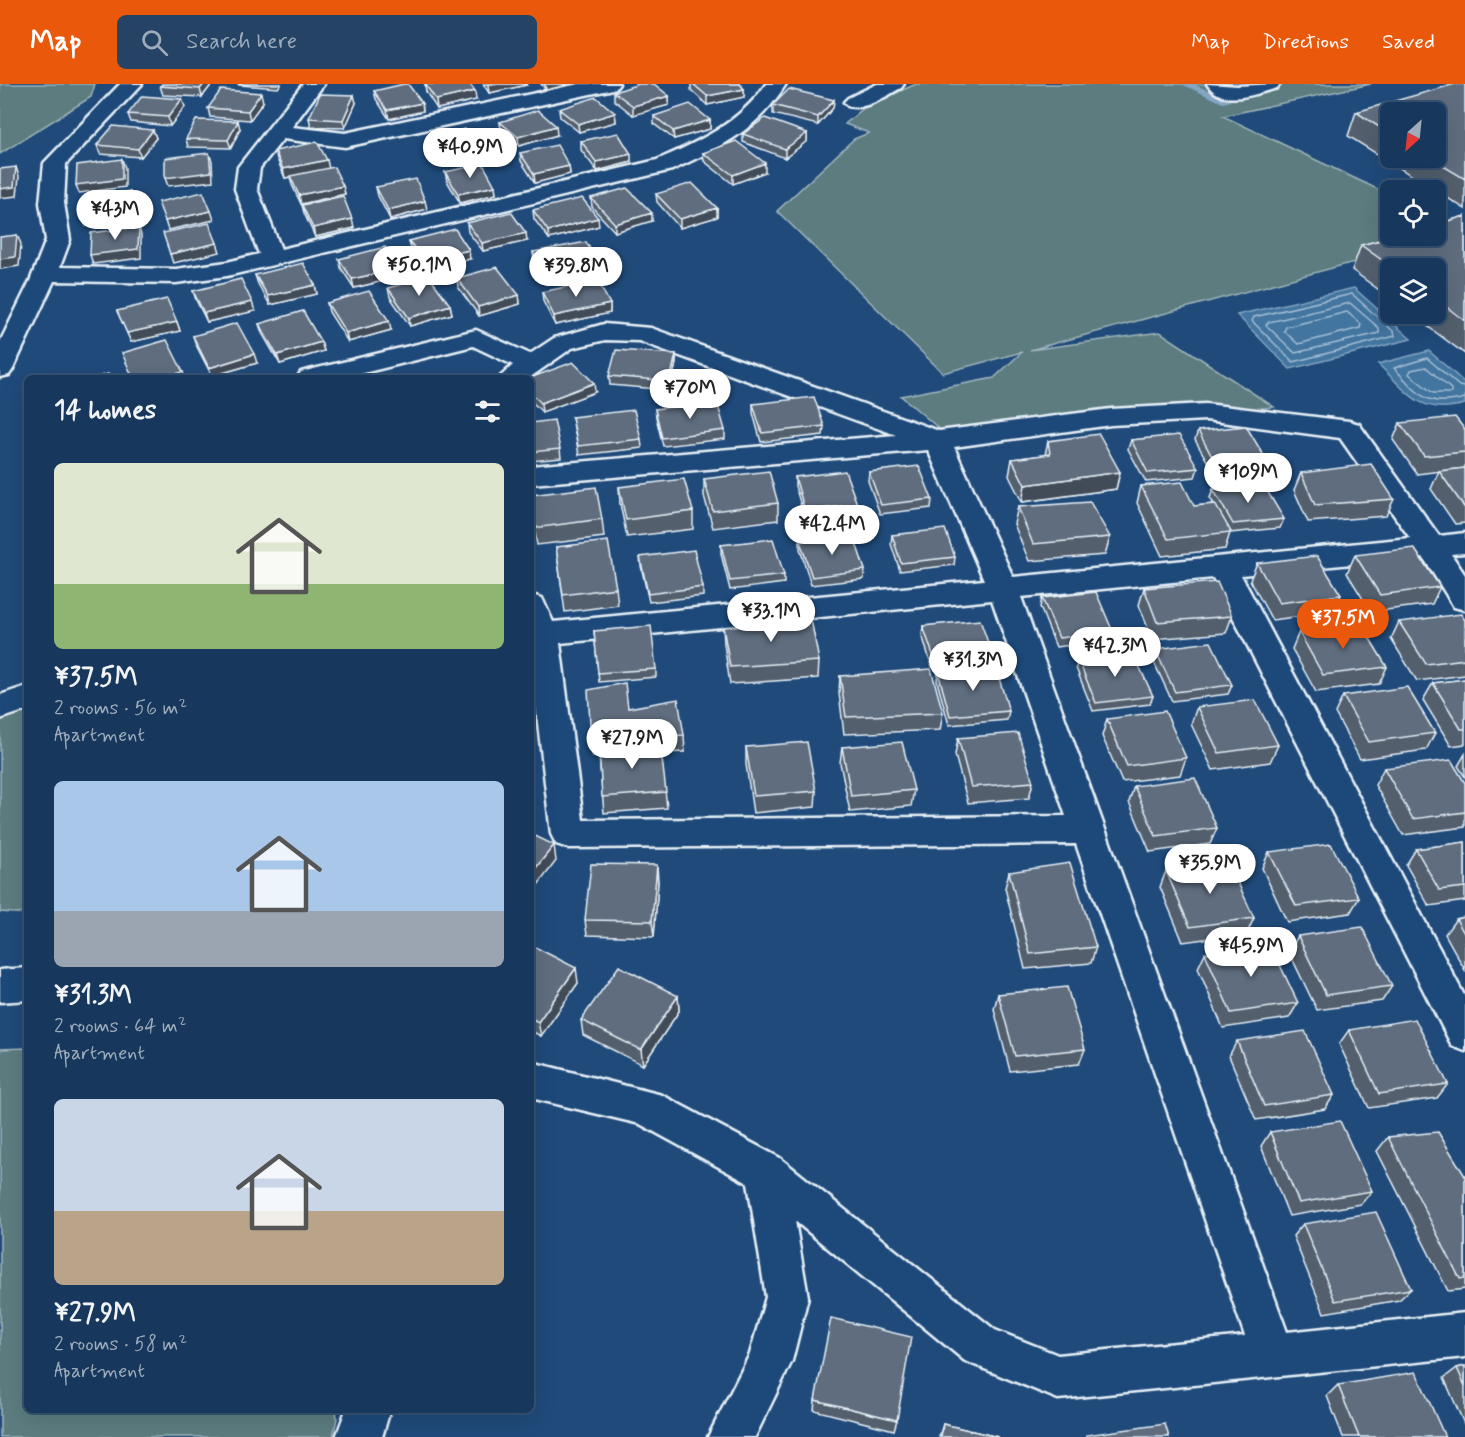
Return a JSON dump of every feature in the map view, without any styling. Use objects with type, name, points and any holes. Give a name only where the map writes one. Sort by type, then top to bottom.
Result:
[{"type":"street","points":[[0,369],[45,274],[58,240],[52,202],[55,163],[132,84]]},
{"type":"street","points":[[273,258],[246,189],[249,167],[314,84]]},
{"type":"street","points":[[277,131],[345,140],[609,84]]},
{"type":"street","points":[[45,274],[177,276],[227,269],[664,165],[715,143],[752,115],[776,84]]},
{"type":"street","points":[[855,102],[894,84]]},
{"type":"street","points":[[1217,84],[1235,93],[1270,84]]},
{"type":"street","points":[[322,375],[476,338],[522,371],[563,343],[604,332],[642,333],[937,440],[1003,589],[1273,1354]]},
{"type":"street","points":[[534,475],[937,440],[1111,417],[1206,412],[1349,430],[1431,546],[1465,599]]},
{"type":"street","points":[[1089,830],[568,834],[537,620],[1003,589],[1465,543]]},
{"type":"street","points":[[1222,567],[1465,1034]]},
{"type":"street","points":[[0,707],[24,699]]},
{"type":"street","points":[[0,986],[24,984]]},
{"type":"street","points":[[534,1081],[648,1108],[766,1172],[980,1346],[1058,1377],[1465,1335]]},
{"type":"street","points":[[731,1437],[770,1362],[787,1297],[766,1172]]},
{"type":"street","points":[[358,1437],[367,1413]]},
{"type":"green space","points":[[0,84],[95,84],[91,97],[0,154]]},
{"type":"green space","points":[[916,84],[1216,84],[1235,93],[1277,84],[1371,84],[1223,116],[1380,190],[1380,246],[1413,246],[1030,350],[1160,332],[1274,407],[950,438],[901,396],[994,378],[1022,352],[943,373],[777,211],[854,139],[869,133],[845,124],[865,107]]},
{"type":"green space","points":[[1446,222],[1465,232],[1446,237]]},
{"type":"green space","points":[[24,703],[24,914],[0,912],[0,713]]},
{"type":"green space","points":[[24,1048],[24,1413],[336,1413],[333,1437],[0,1437],[0,1049]]},
{"type":"water","points":[[1354,288],[1380,311],[1380,324],[1394,324],[1411,339],[1290,369],[1237,315]]},
{"type":"water","points":[[1429,351],[1465,383],[1465,404],[1436,407],[1425,404],[1407,393],[1378,364]]},
{"type":"building","points":[[162,84],[204,84],[200,89],[160,86]]},
{"type":"building","points":[[408,84],[422,103],[387,110],[374,91]]},
{"type":"building","points":[[425,84],[470,84],[475,91],[436,100]]},
{"type":"building","points":[[639,84],[654,84],[669,96],[633,106],[614,92]]},
{"type":"building","points":[[693,84],[740,84],[744,89],[707,96]]},
{"type":"building","points":[[1455,84],[1465,84],[1465,179],[1446,168],[1446,102],[1391,102]]},
{"type":"building","points":[[789,89],[834,100],[818,117],[773,105]]},
{"type":"building","points":[[221,90],[261,93],[248,111],[208,108]]},
{"type":"building","points":[[320,94],[354,95],[343,120],[309,118]]},
{"type":"building","points":[[142,96],[182,99],[168,117],[128,114]]},
{"type":"building","points":[[596,97],[615,113],[578,124],[559,109]]},
{"type":"building","points":[[690,104],[710,120],[673,131],[654,116]]},
{"type":"building","points":[[1380,105],[1380,128],[1356,112]]},
{"type":"building","points":[[538,110],[556,126],[518,137],[500,122]]},
{"type":"building","points":[[765,118],[807,133],[785,149],[743,134]]},
{"type":"building","points":[[196,120],[238,121],[228,140],[186,139]]},
{"type":"building","points":[[113,126],[153,130],[138,149],[97,145]]},
{"type":"building","points":[[465,129],[483,146],[443,157],[426,141]]},
{"type":"building","points":[[618,133],[631,154],[596,162],[581,141]]},
{"type":"building","points":[[736,141],[765,163],[733,175],[703,153]]},
{"type":"building","points":[[317,142],[327,160],[283,169],[275,151]]},
{"type":"building","points":[[557,145],[569,166],[534,174],[520,153]]},
{"type":"building","points":[[209,153],[211,172],[165,178],[165,158]]},
{"type":"building","points":[[122,159],[122,179],[76,185],[77,165]]},
{"type":"building","points":[[483,164],[495,186],[458,194],[445,172]]},
{"type":"building","points":[[16,167],[14,187],[0,189],[0,169]]},
{"type":"building","points":[[334,167],[343,186],[299,195],[290,176]]},
{"type":"building","points":[[416,179],[425,201],[388,210],[376,187]]},
{"type":"building","points":[[692,183],[717,208],[680,219],[656,194]]},
{"type":"building","points":[[627,188],[652,213],[615,224],[591,198]]},
{"type":"building","points":[[130,191],[130,212],[83,218],[84,197]]},
{"type":"building","points":[[203,192],[211,211],[165,221],[158,202]]},
{"type":"building","points":[[343,196],[352,219],[313,228],[302,205]]},
{"type":"building","points":[[582,198],[598,218],[548,231],[533,210]]},
{"type":"building","points":[[511,212],[526,233],[482,243],[467,223]]},
{"type":"building","points":[[1465,216],[1465,321],[1446,307],[1446,258],[1380,259],[1361,245],[1380,240],[1380,246],[1446,246],[1446,222]]},
{"type":"building","points":[[209,223],[217,243],[170,254],[163,233]]},
{"type":"building","points":[[139,227],[138,249],[90,255],[91,233]]},
{"type":"building","points":[[455,229],[469,250],[424,260],[409,241]]},
{"type":"building","points":[[17,235],[15,257],[0,259],[0,237]]},
{"type":"building","points":[[586,242],[599,264],[545,275],[533,252]]},
{"type":"building","points":[[385,247],[398,269],[352,279],[339,259]]},
{"type":"building","points":[[303,263],[315,285],[268,296],[255,275]]},
{"type":"building","points":[[497,267],[519,295],[478,307],[457,278]]},
{"type":"building","points":[[429,276],[450,305],[409,318],[388,288]]},
{"type":"building","points":[[241,279],[252,302],[204,313],[193,291]]},
{"type":"building","points":[[597,280],[610,304],[554,316],[542,292]]},
{"type":"building","points":[[369,291],[389,321],[346,333],[327,303]]},
{"type":"building","points":[[167,299],[177,322],[127,333],[117,311]]},
{"type":"building","points":[[303,311],[321,342],[277,355],[259,324]]},
{"type":"building","points":[[237,323],[254,354],[209,368],[193,336]]},
{"type":"building","points":[[167,340],[183,372],[172,375],[132,375],[122,353]]},
{"type":"building","points":[[616,350],[676,354],[670,381],[609,376]]},
{"type":"building","points":[[573,362],[594,383],[541,403],[534,396],[534,377]]},
{"type":"building","points":[[814,397],[824,426],[762,433],[753,404]]},
{"type":"building","points":[[717,402],[725,430],[662,438],[655,409]]},
{"type":"building","points":[[634,410],[641,439],[578,446],[572,417]]},
{"type":"building","points":[[1455,417],[1465,430],[1465,452],[1424,456],[1400,423]]},
{"type":"building","points":[[554,420],[560,449],[534,452],[534,423]]},
{"type":"building","points":[[1246,426],[1266,459],[1216,464],[1198,431]]},
{"type":"building","points":[[1099,434],[1120,472],[1025,485],[1012,459],[1050,454],[1048,441]]},
{"type":"building","points":[[1179,435],[1198,468],[1148,473],[1131,440]]},
{"type":"building","points":[[1371,464],[1394,499],[1315,505],[1301,473]]},
{"type":"building","points":[[919,466],[932,499],[881,505],[869,472]]},
{"type":"building","points":[[1465,468],[1465,506],[1464,507],[1439,471]]},
{"type":"building","points":[[769,471],[778,503],[713,511],[704,479]]},
{"type":"building","points":[[845,471],[857,504],[805,511],[795,477]]},
{"type":"building","points":[[684,479],[693,511],[626,520],[619,487]]},
{"type":"building","points":[[1182,482],[1194,506],[1215,504],[1231,532],[1168,539],[1141,486]]},
{"type":"building","points":[[1263,484],[1284,519],[1233,524],[1213,489]]},
{"type":"building","points":[[596,487],[602,519],[534,528],[534,495]]},
{"type":"building","points":[[1090,502],[1110,537],[1033,544],[1018,507]]},
{"type":"building","points":[[945,529],[955,557],[901,563],[892,535]]},
{"type":"building","points":[[853,534],[865,570],[812,577],[800,541]]},
{"type":"building","points":[[773,539],[784,575],[730,581],[721,545]]},
{"type":"building","points":[[608,541],[616,588],[563,595],[556,547]]},
{"type":"building","points":[[1414,548],[1440,587],[1380,595],[1355,555]]},
{"type":"building","points":[[694,550],[703,587],[648,594],[640,557]]},
{"type":"building","points":[[1317,556],[1341,595],[1279,603],[1257,563]]},
{"type":"building","points":[[1217,582],[1232,616],[1157,622],[1144,588]]},
{"type":"building","points":[[1096,592],[1113,632],[1059,638],[1042,598]]},
{"type":"building","points":[[1461,614],[1465,620],[1465,659],[1426,664],[1399,622]]},
{"type":"building","points":[[811,619],[819,661],[730,667],[723,627]]},
{"type":"building","points":[[980,620],[991,651],[934,658],[923,626]]},
{"type":"building","points":[[1361,624],[1387,667],[1323,675],[1299,632]]},
{"type":"building","points":[[651,626],[656,669],[598,673],[594,631]]},
{"type":"building","points":[[1211,642],[1232,685],[1175,692],[1155,649]]},
{"type":"building","points":[[1133,653],[1153,696],[1096,703],[1078,659]]},
{"type":"building","points":[[996,668],[1009,711],[950,716],[938,672]]},
{"type":"building","points":[[931,669],[943,713],[846,717],[840,676]]},
{"type":"building","points":[[1465,679],[1465,729],[1461,729],[1433,683]]},
{"type":"building","points":[[625,683],[628,708],[678,699],[684,735],[591,740],[588,690]]},
{"type":"building","points":[[1407,687],[1435,733],[1369,742],[1343,696]]},
{"type":"building","points":[[1255,700],[1278,745],[1219,753],[1197,707]]},
{"type":"building","points":[[1165,711],[1186,758],[1127,766],[1107,719]]},
{"type":"building","points":[[1018,733],[1033,782],[971,787],[958,738]]},
{"type":"building","points":[[660,742],[666,792],[602,797],[599,748]]},
{"type":"building","points":[[807,742],[816,791],[754,796],[746,747]]},
{"type":"building","points":[[902,742],[914,790],[851,796],[842,747]]},
{"type":"building","points":[[1451,760],[1465,783],[1465,812],[1413,819],[1384,768]]},
{"type":"building","points":[[1195,778],[1217,828],[1156,836],[1134,786]]},
{"type":"building","points":[[534,835],[554,845],[534,870]]},
{"type":"building","points":[[1465,842],[1465,887],[1439,890],[1416,849]]},
{"type":"building","points":[[1331,844],[1359,898],[1296,906],[1269,852]]},
{"type":"building","points":[[1070,863],[1096,947],[1030,954],[1009,872]]},
{"type":"building","points":[[1229,863],[1254,918],[1190,927],[1166,871]]},
{"type":"building","points":[[591,864],[657,865],[652,921],[585,920]]},
{"type":"building","points":[[1465,917],[1465,935],[1456,919]]},
{"type":"building","points":[[1362,927],[1392,986],[1326,995],[1298,936]]},
{"type":"building","points":[[1270,944],[1298,1003],[1231,1013],[1205,953]]},
{"type":"building","points":[[534,947],[576,968],[538,1022],[534,1020]]},
{"type":"building","points":[[619,966],[678,996],[641,1050],[581,1020]]},
{"type":"building","points":[[1067,987],[1085,1049],[1015,1056],[998,994]]},
{"type":"building","points":[[1415,1019],[1448,1084],[1379,1094],[1349,1030]]},
{"type":"building","points":[[1305,1031],[1334,1095],[1264,1106],[1237,1041]]},
{"type":"building","points":[[1340,1121],[1372,1191],[1299,1203],[1270,1132]]},
{"type":"building","points":[[1438,1132],[1465,1176],[1465,1278],[1460,1279],[1388,1137]]},
{"type":"building","points":[[1376,1212],[1411,1289],[1335,1301],[1303,1224]]},
{"type":"building","points":[[831,1318],[911,1337],[897,1420],[815,1400]]},
{"type":"building","points":[[1465,1366],[1465,1386],[1457,1368]]},
{"type":"building","points":[[1416,1372],[1445,1437],[1359,1437],[1338,1385]]},
{"type":"building","points":[[943,1424],[998,1437],[941,1437]]},
{"type":"building","points":[[1165,1424],[1169,1437],[1087,1437],[1086,1435]]},
{"type":"waterway","points":[[1186,84],[1226,101]]}]
